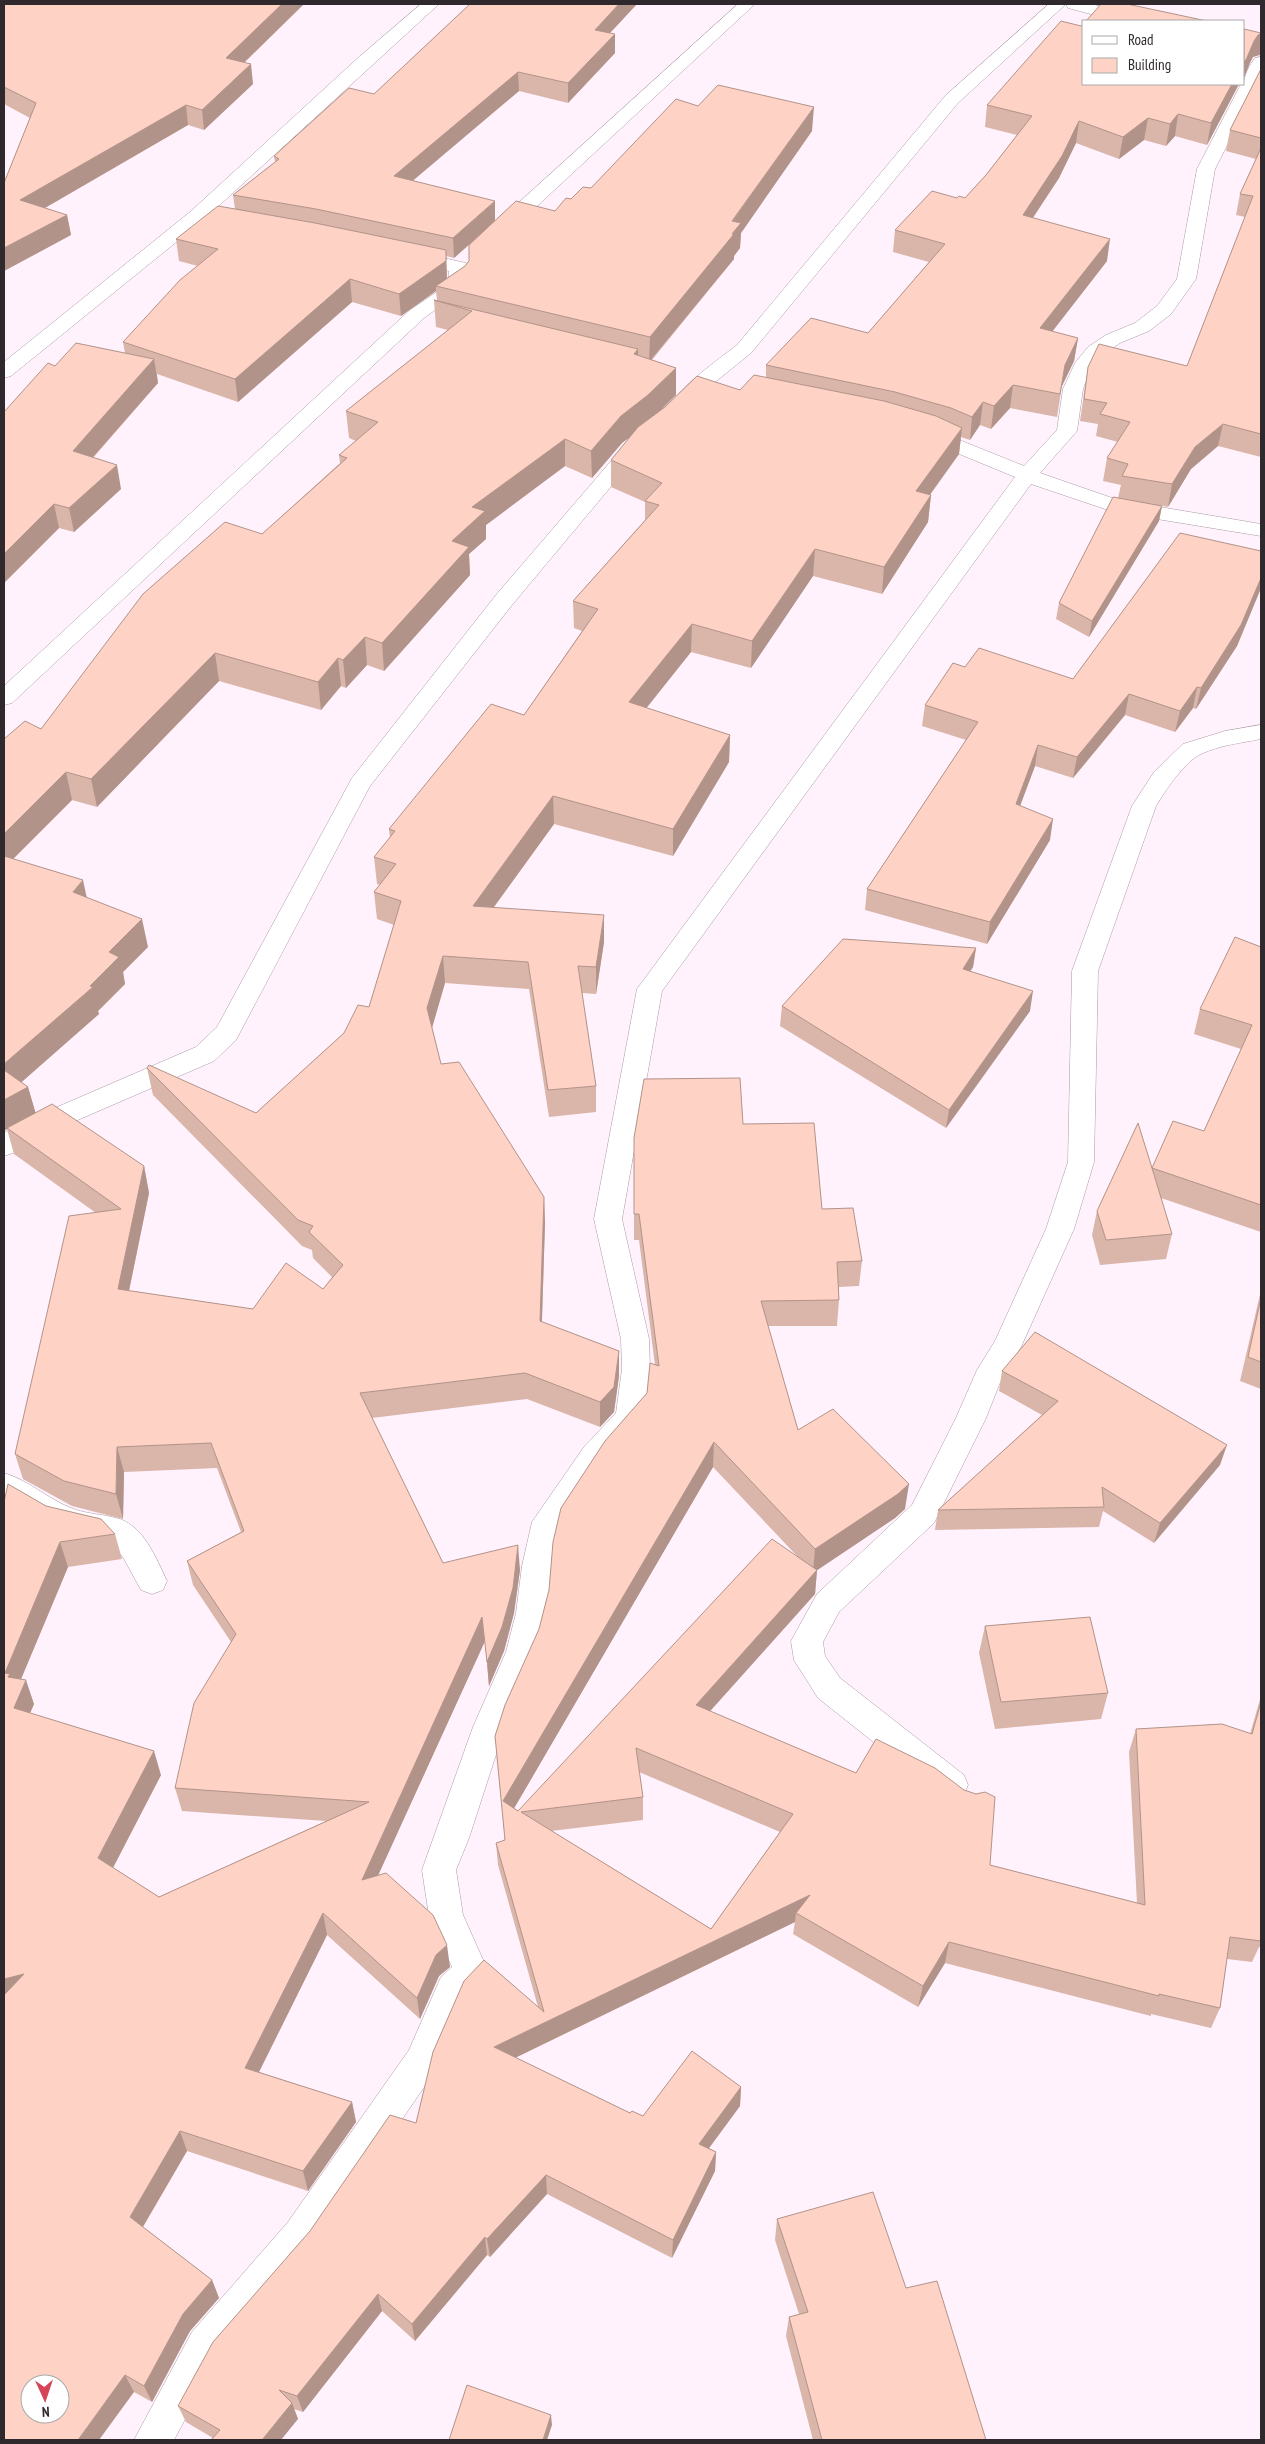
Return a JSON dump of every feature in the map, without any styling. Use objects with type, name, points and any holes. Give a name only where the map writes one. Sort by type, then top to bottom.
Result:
[{"type":"street","points":[[4,372],[197,216],[365,61],[431,4]]},
{"type":"street","points":[[488,241],[747,4]]},
{"type":"street","points":[[4,1146],[34,1128],[205,1054],[227,1033],[360,783],[504,600],[624,456],[659,425],[692,381],[744,349],[952,99],[1058,4]]},
{"type":"street","points":[[1074,4],[1130,20]]},
{"type":"street","points":[[153,2440],[205,2345],[301,2235],[421,2062],[453,1989],[471,1971],[446,1916],[439,1870],[452,1838],[489,1727],[522,1652],[532,1613],[536,1566],[548,1522],[594,1456],[630,1417],[636,1369],[635,1339],[608,1219],[650,988],[851,718],[1026,475],[1067,431],[1073,390],[1082,367],[1095,351],[1113,339],[1142,327],[1164,310],[1186,279],[1206,169],[1261,62]]},
{"type":"street","points":[[197,216],[253,226]]},
{"type":"street","points":[[393,253],[459,268]]},
{"type":"street","points":[[4,698],[417,314],[458,286],[459,268],[473,254]]},
{"type":"street","points":[[417,314],[446,321]]},
{"type":"street","points":[[692,381],[730,388]]},
{"type":"street","points":[[904,426],[941,437],[1026,475],[1114,506],[1261,530]]},
{"type":"street","points":[[972,1800],[829,1688],[810,1660],[807,1641],[828,1603],[923,1514],[971,1418],[991,1370],[1007,1348],[1060,1229],[1081,1162],[1085,971],[1144,806],[1162,777],[1191,749],[1225,738],[1261,732]]},
{"type":"street","points":[[4,1485],[65,1520],[118,1531],[134,1548],[152,1581]]},
{"type":"building","points":[[4,4],[282,4],[226,58],[251,64],[202,110],[186,105],[20,200],[67,215],[4,248],[4,183],[36,103],[4,87]]},
{"type":"building","points":[[470,4],[619,4],[595,30],[615,34],[568,83],[518,72],[394,176],[495,201],[453,238],[316,209],[233,195],[279,159],[274,156],[349,88],[374,94]]},
{"type":"building","points":[[1101,4],[1127,4],[1202,20],[1087,20]]},
{"type":"building","points":[[1061,21],[1082,25],[1082,85],[1231,85],[1211,123],[1178,114],[1170,124],[1148,118],[1123,137],[1079,121],[1062,156],[1023,215],[1110,239],[1040,328],[1078,338],[1065,365],[1060,394],[1013,385],[994,406],[983,402],[972,417],[951,408],[895,392],[766,365],[811,318],[868,333],[945,244],[895,230],[932,191],[957,198],[959,196],[965,198],[986,175],[1032,116],[987,105]]},
{"type":"building","points":[[1245,29],[1261,33],[1254,41],[1246,60]]},
{"type":"building","points":[[1261,69],[1261,138],[1230,130]]},
{"type":"building","points":[[718,85],[814,107],[732,221],[741,223],[732,234],[734,234],[650,337],[436,286],[465,266],[469,261],[469,245],[516,201],[555,211],[566,198],[571,199],[583,187],[591,188],[676,99],[698,106]]},
{"type":"building","points":[[1261,148],[1261,434],[1223,424],[1195,447],[1172,484],[1122,476],[1128,464],[1107,458],[1130,422],[1100,414],[1107,403],[1084,399],[1088,367],[1099,344],[1187,366],[1253,196],[1240,194]]},
{"type":"building","points":[[218,206],[315,223],[446,250],[446,261],[399,294],[350,279],[235,379],[123,342],[180,280],[218,249],[176,239]]},
{"type":"building","points":[[434,300],[638,349],[634,354],[676,368],[648,395],[621,416],[591,451],[565,439],[472,507],[485,511],[452,541],[469,547],[382,643],[365,637],[343,660],[338,658],[318,682],[215,653],[91,779],[66,772],[4,834],[4,739],[25,721],[41,729],[143,594],[225,522],[262,534],[347,458],[339,455],[378,422],[346,411],[472,311]]},
{"type":"building","points":[[76,343],[154,359],[73,451],[117,465],[69,508],[54,504],[4,554],[4,412],[48,363],[55,366]]},
{"type":"building","points":[[754,375],[884,401],[936,416],[962,428],[916,491],[931,495],[884,567],[815,549],[752,641],[692,624],[629,702],[730,735],[673,829],[553,796],[473,906],[604,915],[596,967],[578,966],[596,1086],[548,1090],[528,962],[443,956],[427,1008],[441,1064],[459,1062],[544,1197],[540,1321],[619,1351],[614,1387],[600,1402],[525,1373],[360,1393],[443,1563],[518,1545],[513,1588],[502,1627],[487,1662],[482,1617],[362,1880],[386,1873],[433,1915],[447,1945],[436,1955],[417,1998],[323,1913],[245,2068],[352,2102],[303,2171],[180,2131],[130,2217],[212,2280],[183,2314],[144,2386],[125,2375],[78,2440],[4,2440],[4,1995],[24,1974],[4,1979],[4,1502],[8,1484],[46,1506],[101,1519],[115,1534],[60,1542],[5,1673],[10,1674],[8,1677],[26,1680],[14,1708],[154,1751],[98,1858],[159,1897],[369,1802],[175,1788],[194,1703],[236,1634],[187,1561],[244,1531],[211,1443],[117,1447],[116,1494],[64,1481],[15,1454],[69,1216],[121,1209],[7,1128],[52,1104],[144,1166],[118,1289],[253,1309],[286,1263],[323,1289],[343,1265],[309,1232],[313,1226],[298,1220],[147,1068],[149,1065],[256,1113],[344,1033],[358,1005],[369,1007],[401,901],[374,892],[396,864],[374,857],[395,831],[389,829],[491,704],[524,715],[598,609],[573,601],[659,505],[645,501],[662,483],[611,460],[638,427],[665,407],[697,376],[740,390]]},
{"type":"building","points":[[1113,497],[1162,506],[1092,621],[1059,603]]},
{"type":"building","points":[[1180,533],[1261,551],[1261,578],[1241,625],[1201,688],[1197,687],[1180,711],[1129,694],[1077,757],[1038,745],[1016,804],[1053,819],[990,922],[867,889],[978,722],[925,705],[953,663],[965,667],[979,648],[1073,679]]},
{"type":"building","points":[[4,856],[83,880],[73,892],[142,919],[109,952],[119,957],[90,986],[93,987],[4,1064]]},
{"type":"building","points":[[1235,937],[1261,947],[1261,1205],[1152,1168],[1173,1121],[1204,1131],[1252,1025],[1200,1009]]},
{"type":"building","points":[[843,939],[976,948],[963,969],[1033,991],[949,1110],[782,1006]]},
{"type":"building","points":[[4,1070],[28,1087],[4,1100]]},
{"type":"building","points":[[740,1078],[743,1124],[814,1123],[822,1209],[853,1208],[862,1261],[837,1262],[839,1300],[761,1301],[798,1430],[833,1409],[909,1484],[898,1494],[815,1549],[714,1442],[503,1801],[518,1811],[772,1539],[817,1570],[696,1705],[856,1773],[876,1739],[935,1768],[964,1790],[976,1794],[985,1792],[995,1797],[990,1865],[1145,1905],[1136,1729],[1222,1724],[1252,1734],[1261,1702],[1261,1941],[1230,1937],[1220,2008],[1159,1994],[1159,1996],[949,1942],[923,1986],[796,1913],[810,1895],[494,2047],[630,2113],[632,2111],[643,2116],[692,2051],[741,2087],[699,2144],[716,2152],[673,2240],[546,2175],[487,2239],[485,2237],[412,2324],[378,2294],[297,2396],[279,2390],[292,2403],[262,2440],[211,2440],[220,2430],[178,2406],[213,2342],[310,2231],[390,2115],[416,2123],[433,2052],[464,1981],[484,1960],[544,2012],[496,1843],[505,1840],[495,1736],[505,1705],[539,1629],[549,1590],[553,1542],[561,1508],[605,1441],[647,1393],[650,1363],[659,1366],[639,1214],[634,1214],[634,1138],[644,1079]],"holes":[[[636,1748],[793,1814],[711,1929],[521,1812],[643,1797]]]},
{"type":"building","points":[[1138,1123],[1172,1234],[1106,1240],[1097,1211]]},
{"type":"building","points":[[1261,1298],[1261,1362],[1248,1357]]},
{"type":"building","points":[[1035,1332],[1227,1445],[1160,1523],[1102,1487],[1104,1507],[938,1510],[1058,1401],[1002,1371]]},
{"type":"building","points":[[1090,1617],[1108,1693],[1001,1702],[985,1626]]},
{"type":"building","points":[[873,2192],[906,2288],[937,2281],[986,2440],[822,2440],[789,2317],[808,2312],[777,2219]]},
{"type":"building","points":[[467,2385],[551,2415],[543,2440],[449,2440]]}]
